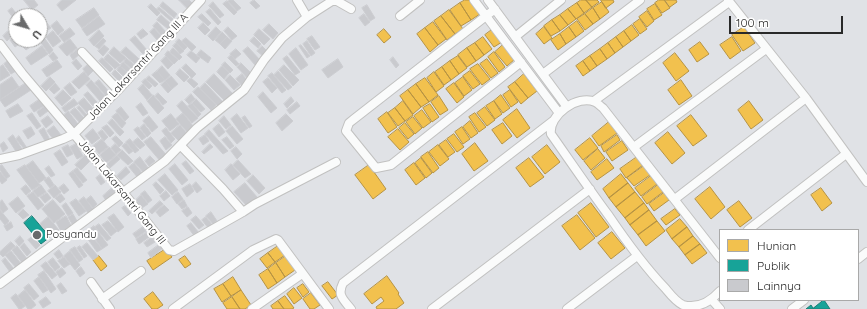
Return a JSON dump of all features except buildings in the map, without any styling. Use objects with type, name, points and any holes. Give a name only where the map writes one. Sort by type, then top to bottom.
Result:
[{"type":"street","name":"Jalan Lakarsantri Gang III A","points":[[74,134],[118,90],[201,0]]},
{"type":"street","points":[[297,0],[307,16]]},
{"type":"street","points":[[400,16],[420,0]]},
{"type":"street","points":[[474,0],[521,62],[556,117]]},
{"type":"street","points":[[488,0],[567,107]]},
{"type":"street","points":[[515,37],[561,0]]},
{"type":"street","points":[[542,74],[640,0]]},
{"type":"street","points":[[1,281],[151,173],[181,146],[197,128],[244,90],[282,38],[307,16],[332,1],[337,1],[351,8]]},
{"type":"street","points":[[351,309],[341,295],[340,290],[343,283],[567,107],[581,101],[594,101],[729,1],[806,98],[867,182]]},
{"type":"street","points":[[495,9],[349,123],[346,131],[376,168],[391,165],[521,62]]},
{"type":"street","name":"Jalan Lakarsantri Gang III","points":[[0,44],[22,73],[123,192],[169,250],[174,251],[273,194],[336,162]]},
{"type":"street","points":[[634,147],[766,49]]},
{"type":"street","points":[[82,52],[118,90]]},
{"type":"street","points":[[675,199],[806,98]]},
{"type":"street","points":[[594,101],[602,108],[634,147],[719,254]]},
{"type":"street","points":[[556,117],[550,128],[551,134],[637,256],[654,277],[677,301],[692,307],[712,300],[719,292]]},
{"type":"street","points":[[0,158],[19,155],[63,140],[74,134]]},
{"type":"street","points":[[181,146],[223,189],[242,212]]},
{"type":"street","points":[[749,229],[846,154]]},
{"type":"street","points":[[432,309],[590,189]]},
{"type":"street","points":[[173,309],[253,250],[276,238],[329,309]]},
{"type":"street","points":[[859,258],[867,252]]},
{"type":"street","points":[[567,309],[637,256]]},
{"type":"street","points":[[102,299],[141,272]]},
{"type":"street","points":[[252,309],[302,274]]},
{"type":"street","points":[[91,282],[110,309]]},
{"type":"street","points":[[712,300],[720,309]]},
{"type":"street","points":[[792,309],[803,301]]},
{"type":"place","name":"Posyandu","points":[[37,235]]}]
